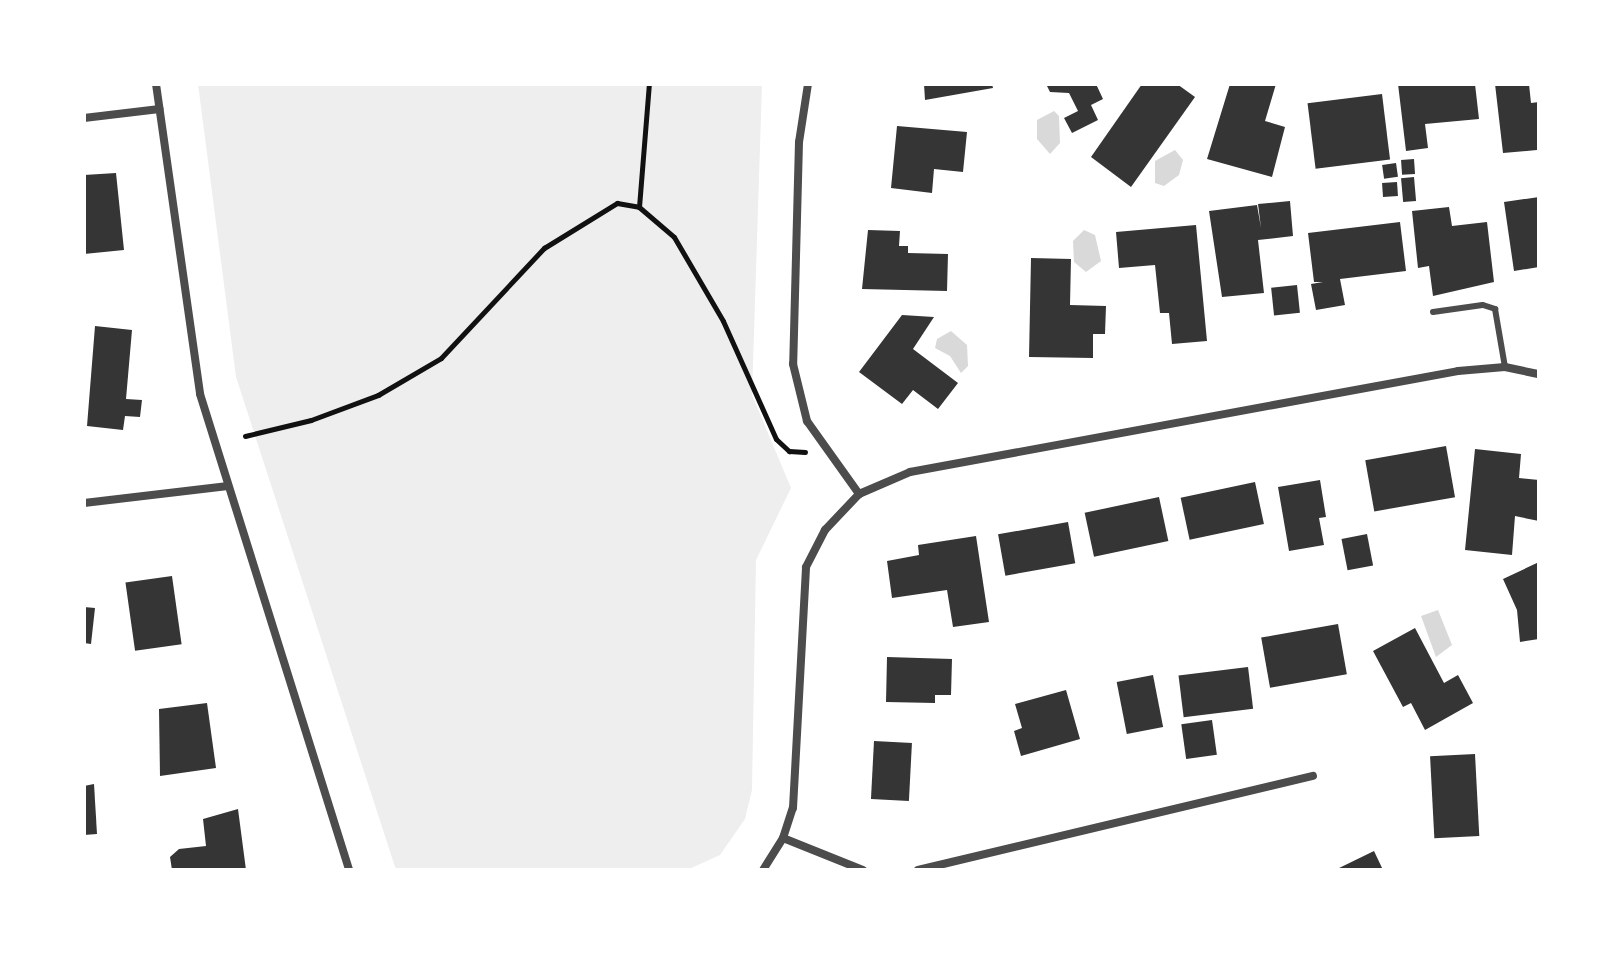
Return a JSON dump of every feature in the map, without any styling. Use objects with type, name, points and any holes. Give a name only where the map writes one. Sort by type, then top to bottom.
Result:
[{"type":"street","points":[[156,84],[200,394],[349,870]]},
{"type":"street","points":[[808,84],[799,142],[793,364],[807,421],[859,494]]},
{"type":"street","points":[[84,118],[159,109]]},
{"type":"street","points":[[763,870],[783,838],[797,777],[806,567],[825,530],[859,494],[910,472],[1458,371],[1505,367],[1539,374]]},
{"type":"street","points":[[84,503],[228,486]]},
{"type":"street","points":[[918,870],[1313,776]]},
{"type":"street","points":[[783,838],[863,870]]},
{"type":"lane","points":[[1433,312],[1483,305],[1495,309],[1501,322],[1505,367]]},
{"type":"path","points":[[639,207],[649,84]]},
{"type":"path","points":[[245,436],[311,420],[378,395],[441,358],[544,248],[590,215],[617,203],[639,207],[674,237],[700,280],[776,439],[789,451],[825,447]]},
{"type":"shaded area","points":[[198,84],[762,84],[752,395],[791,488],[756,560],[752,790],[745,819],[720,855],[687,870],[396,870],[236,377]]},
{"type":"shaded area","points":[[1054,111],[1059,116],[1060,143],[1050,154],[1037,139],[1037,120]]},
{"type":"shaded area","points":[[1175,150],[1183,160],[1179,175],[1164,186],[1155,183],[1155,161]]},
{"type":"shaded area","points":[[1084,230],[1095,235],[1101,261],[1086,272],[1074,262],[1073,241]]},
{"type":"shaded area","points":[[951,331],[967,345],[968,366],[961,373],[950,356],[935,348],[937,339]]},
{"type":"shaded area","points":[[1438,610],[1452,645],[1436,657],[1421,616]]},
{"type":"building","points":[[924,84],[992,84],[993,88],[925,100]]},
{"type":"building","points":[[1046,84],[1096,84],[1103,99],[1091,105],[1098,120],[1072,133],[1064,118],[1078,111],[1069,93],[1050,92]]},
{"type":"building","points":[[1142,84],[1177,84],[1195,97],[1131,187],[1091,157]]},
{"type":"building","points":[[1230,84],[1276,84],[1265,121],[1285,127],[1272,177],[1207,159]]},
{"type":"building","points":[[1398,84],[1475,84],[1479,119],[1425,124],[1428,148],[1406,151]]},
{"type":"building","points":[[1495,84],[1529,84],[1531,103],[1539,102],[1537,150],[1503,153]]},
{"type":"building","points":[[1382,94],[1390,160],[1316,169],[1308,103]]},
{"type":"building","points":[[897,126],[967,132],[963,172],[934,169],[932,193],[891,188]]},
{"type":"building","points":[[1414,159],[1415,174],[1402,175],[1401,160]]},
{"type":"building","points":[[1396,163],[1398,177],[1384,179],[1382,165]]},
{"type":"building","points":[[116,173],[124,250],[84,254],[84,175]]},
{"type":"building","points":[[1414,177],[1416,201],[1403,202],[1401,178]]},
{"type":"building","points":[[1397,182],[1398,196],[1383,197],[1382,183]]},
{"type":"building","points":[[1539,197],[1539,267],[1514,271],[1504,202]]},
{"type":"building","points":[[1290,201],[1293,236],[1258,240],[1264,293],[1222,297],[1209,211],[1257,205],[1261,228],[1258,204]]},
{"type":"building","points":[[1449,207],[1452,226],[1487,222],[1494,282],[1433,296],[1429,266],[1418,268],[1412,211]]},
{"type":"building","points":[[1400,222],[1406,271],[1340,279],[1345,305],[1316,310],[1311,284],[1323,282],[1314,282],[1308,233]]},
{"type":"building","points":[[1196,225],[1207,341],[1172,344],[1169,313],[1160,313],[1155,265],[1119,268],[1116,232]]},
{"type":"building","points":[[868,230],[900,231],[899,246],[908,246],[908,253],[948,254],[947,291],[862,289]]},
{"type":"building","points":[[1031,258],[1071,259],[1070,305],[1106,306],[1105,334],[1093,334],[1093,358],[1029,357]]},
{"type":"building","points":[[1297,285],[1300,313],[1274,316],[1271,288]]},
{"type":"building","points":[[902,315],[934,317],[913,349],[958,383],[938,409],[913,390],[902,404],[859,372]]},
{"type":"building","points":[[95,326],[132,330],[126,399],[142,400],[140,417],[125,416],[123,430],[87,426]]},
{"type":"building","points":[[1446,446],[1455,497],[1374,511],[1365,460]]},
{"type":"building","points":[[1475,449],[1521,454],[1519,478],[1539,480],[1539,521],[1515,516],[1512,555],[1465,550]]},
{"type":"building","points":[[1320,480],[1326,517],[1319,518],[1324,545],[1289,551],[1278,487]]},
{"type":"building","points":[[1255,482],[1264,524],[1190,540],[1181,498]]},
{"type":"building","points":[[1159,497],[1168,541],[1094,557],[1085,513]]},
{"type":"building","points":[[1068,522],[1075,563],[1005,576],[998,534]]},
{"type":"building","points":[[1367,534],[1373,565],[1348,570],[1341,539]]},
{"type":"building","points":[[976,536],[989,622],[953,627],[947,590],[892,598],[887,561],[919,555],[918,545]]},
{"type":"building","points":[[1539,562],[1539,639],[1520,642],[1517,610],[1503,579]]},
{"type":"building","points":[[172,576],[182,644],[135,651],[125,583]]},
{"type":"building","points":[[84,607],[95,608],[91,644],[84,643]]},
{"type":"building","points":[[1338,624],[1347,674],[1270,688],[1261,638]]},
{"type":"building","points":[[1415,628],[1444,683],[1458,675],[1473,703],[1425,730],[1411,703],[1403,707],[1373,651]]},
{"type":"building","points":[[887,657],[952,659],[951,695],[935,695],[935,703],[886,702]]},
{"type":"building","points":[[1248,667],[1253,709],[1184,717],[1179,676]]},
{"type":"building","points":[[1153,675],[1163,727],[1127,734],[1117,682]]},
{"type":"building","points":[[1066,690],[1080,739],[1021,756],[1014,731],[1022,728],[1015,704]]},
{"type":"building","points":[[207,703],[216,768],[160,776],[159,709]]},
{"type":"building","points":[[1212,720],[1217,755],[1186,759],[1181,724]]},
{"type":"building","points":[[874,741],[912,743],[909,801],[871,799]]},
{"type":"building","points":[[1475,754],[1479,836],[1434,838],[1430,756]]},
{"type":"building","points":[[94,784],[97,834],[84,835],[84,786]]},
{"type":"building","points":[[238,809],[246,870],[172,870],[170,857],[179,849],[206,846],[203,819]]},
{"type":"building","points":[[1374,851],[1383,870],[1335,870]]}]
